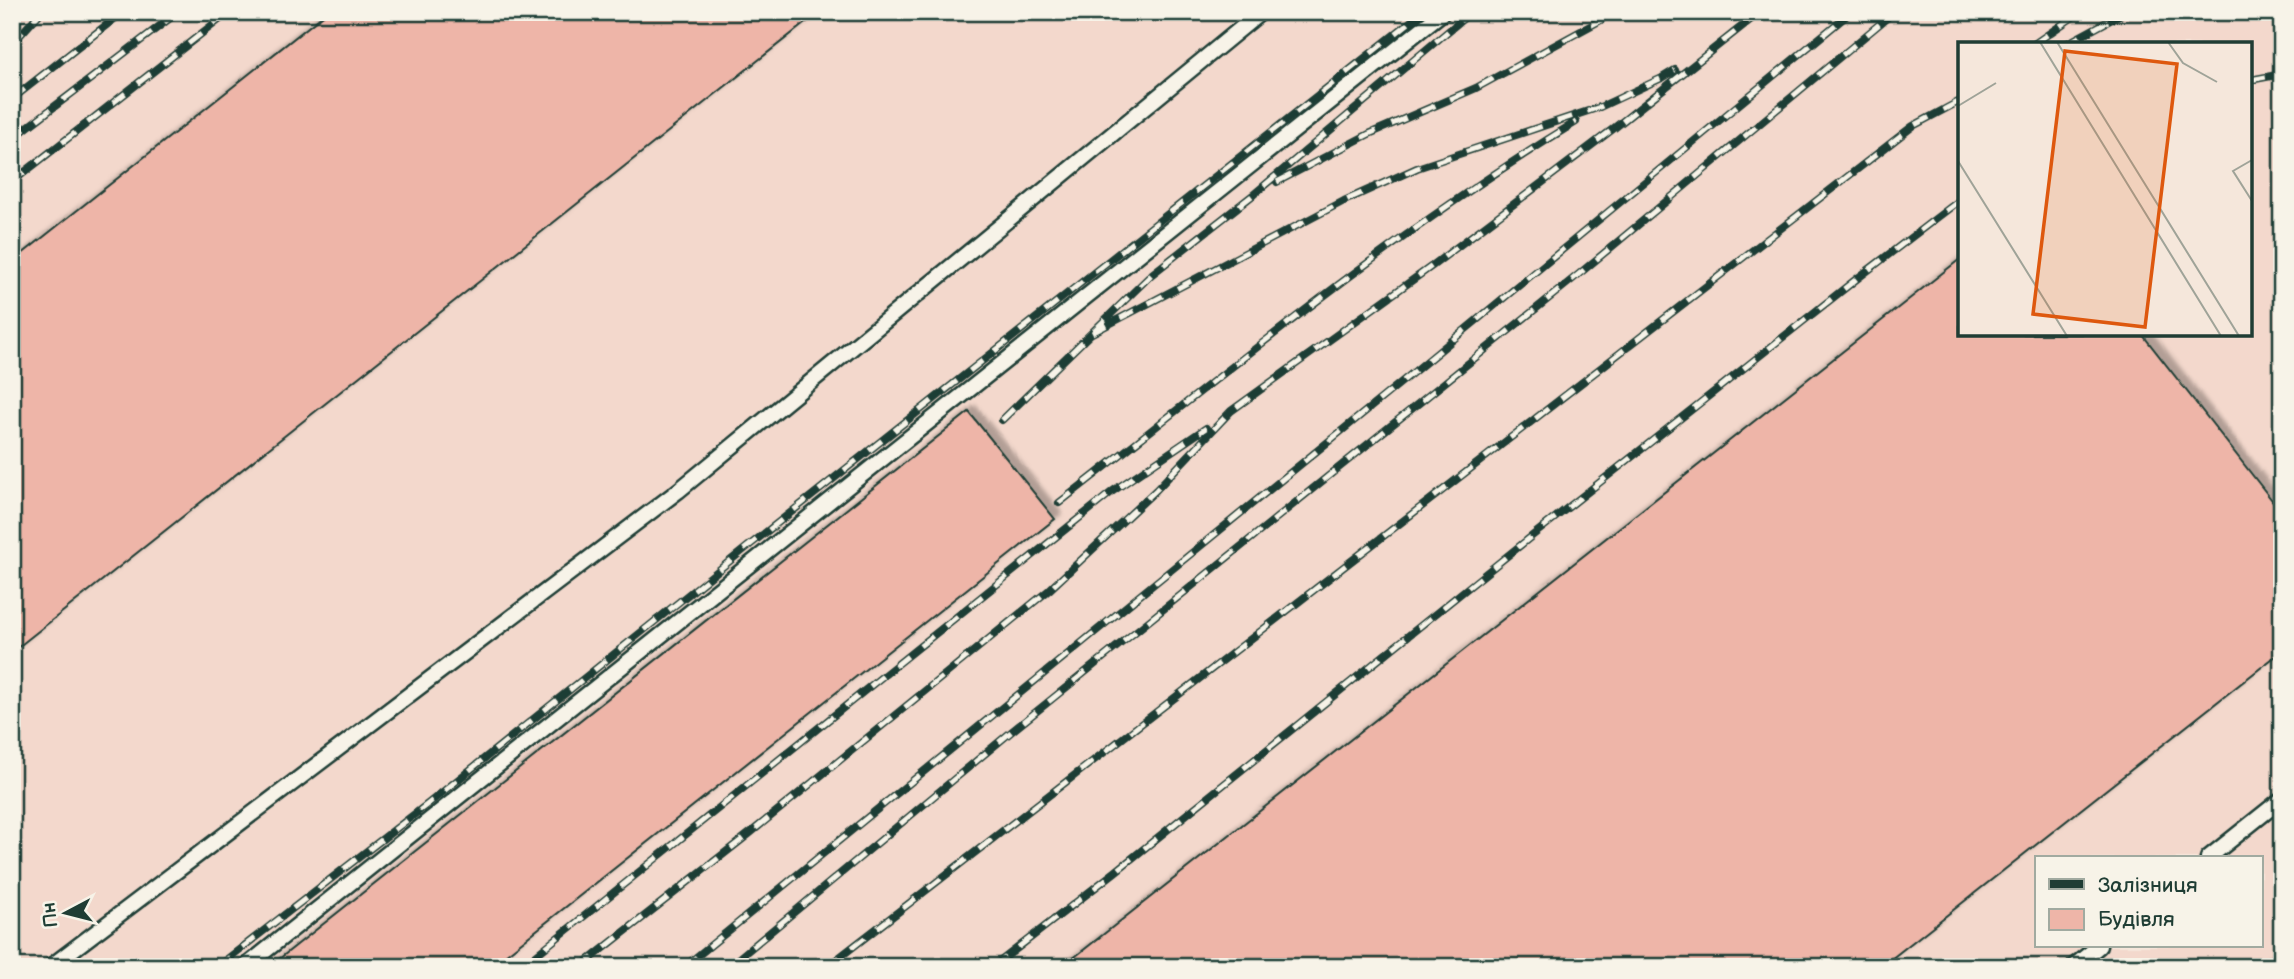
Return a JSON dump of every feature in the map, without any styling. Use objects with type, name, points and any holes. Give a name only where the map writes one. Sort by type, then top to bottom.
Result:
[{"type":"lane","points":[[50,967],[678,491],[1261,12]]},
{"type":"lane","points":[[245,967],[1443,12]]},
{"type":"lane","points":[[2211,856],[2282,799]]},
{"type":"lane","points":[[2073,967],[2097,948]]},
{"type":"shaded area","points":[[12,12],[2282,12],[2282,967],[12,967]]},
{"type":"building","points":[[327,12],[819,12],[12,652],[12,262]]},
{"type":"building","points":[[1958,261],[1958,336],[2144,336],[2282,513],[2282,651],[1881,967],[1062,967]]},
{"type":"building","points":[[969,412],[1055,519],[490,967],[269,967]]},
{"type":"building","points":[[2282,950],[2282,967],[2261,967]]},
{"type":"railway","points":[[12,44],[41,12]]},
{"type":"railway","points":[[12,99],[123,12]]},
{"type":"railway","points":[[12,139],[178,12]]},
{"type":"railway","points":[[12,182],[229,12]]},
{"type":"railway","points":[[217,967],[429,803],[746,548],[1423,12]]},
{"type":"railway","points":[[1002,420],[1152,274],[1253,195],[1471,12]]},
{"type":"railway","points":[[1277,182],[1369,134],[1476,88],[1611,12]]},
{"type":"railway","points":[[580,967],[749,834],[1049,590],[1156,490],[1231,411],[1432,266],[1613,129],[1760,12]]},
{"type":"railway","points":[[684,967],[1851,12]]},
{"type":"railway","points":[[728,967],[1011,732],[1579,274],[1894,12]]},
{"type":"railway","points":[[2037,42],[2080,12]]},
{"type":"railway","points":[[2070,42],[2125,12]]},
{"type":"railway","points":[[1092,333],[1344,201],[1417,168],[1600,107],[1675,70]]},
{"type":"railway","points":[[2252,80],[2282,74]]},
{"type":"railway","points":[[827,967],[1913,126],[1958,102]]},
{"type":"railway","points":[[1059,503],[1377,257],[1508,165],[1576,122]]},
{"type":"railway","points":[[993,967],[1532,536],[1958,202]]},
{"type":"railway","points":[[521,967],[1113,491],[1206,428]]}]
